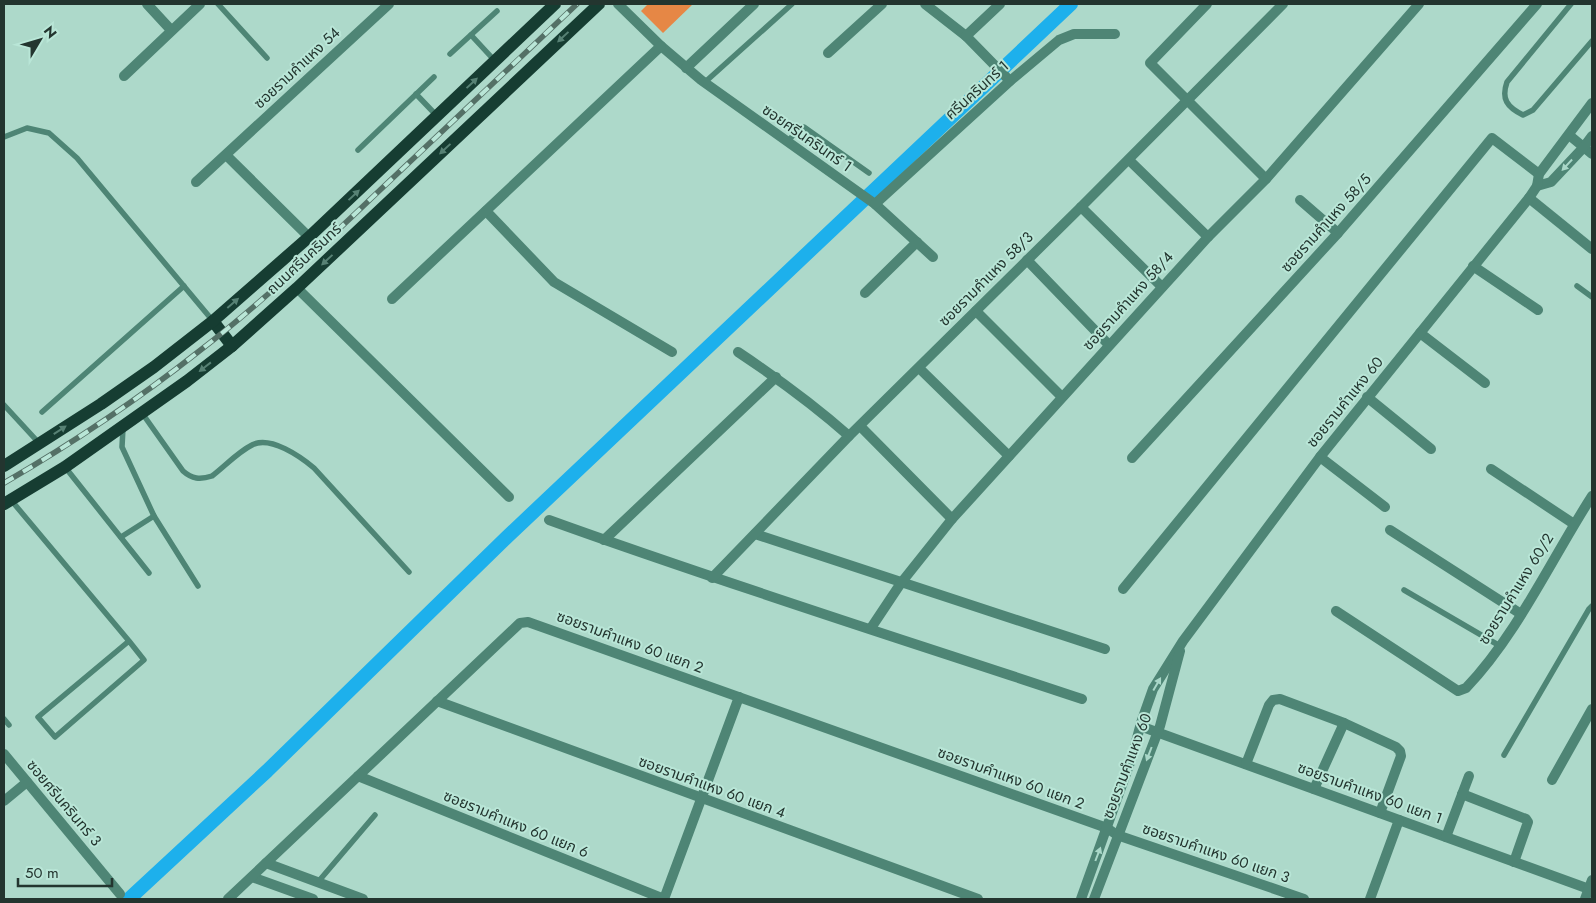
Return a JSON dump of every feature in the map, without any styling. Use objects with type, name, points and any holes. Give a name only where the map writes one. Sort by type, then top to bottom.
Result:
[{"type":"main road","name":"ถนนศรีนครินทร์","points":[[4,466],[101,404],[213,321],[309,237],[555,4]]},
{"type":"main road","name":"ถนนศรีนครินทร์","points":[[7,502],[65,468],[232,346],[297,288],[599,4]]},
{"type":"main road","points":[[213,321],[232,346]]},
{"type":"street","points":[[147,4],[171,30]]},
{"type":"street","name":"ซอยรามคำแหง 54","points":[[196,182],[389,4]]},
{"type":"street","name":"ซอยศรีนครินทร์ 1","points":[[618,4],[661,46],[704,83],[872,202],[933,257]]},
{"type":"street","points":[[686,68],[754,4]]},
{"type":"street","points":[[828,53],[882,4]]},
{"type":"street","points":[[925,4],[966,36],[1010,81]]},
{"type":"street","points":[[966,36],[1000,4]]},
{"type":"street","points":[[1207,4],[1150,62],[1266,179]]},
{"type":"street","name":"ซอยรามคำแหง 58/3","points":[[712,578],[849,436],[1129,160],[1283,4]]},
{"type":"street","name":"ซอยรามคำแหง 58/4","points":[[870,628],[901,583],[952,519],[1208,237],[1266,179],[1419,4]]},
{"type":"street","name":"ซอยรามคำแหง 58/5","points":[[1132,458],[1338,233],[1537,4]]},
{"type":"street","points":[[124,76],[171,30],[192,6]]},
{"type":"street","name":"ศรีนครินทร์ 1","points":[[872,202],[1010,81],[1066,35],[1115,34]]},
{"type":"street","points":[[392,299],[661,46]]},
{"type":"street","points":[[1538,186],[1539,174],[1592,103]]},
{"type":"street","points":[[1569,135],[1592,154]]},
{"type":"street","name":"ซอยรามคำแหง 60","points":[[1081,899],[1132,757],[1140,726],[1153,689],[1183,641],[1367,397],[1538,186],[1551,182],[1592,136]]},
{"type":"street","points":[[1123,589],[1492,138],[1539,174]]},
{"type":"street","points":[[226,155],[309,237]]},
{"type":"street","points":[[1129,160],[1208,237]]},
{"type":"street","points":[[1529,198],[1592,249]]},
{"type":"street","points":[[1300,200],[1338,233]]},
{"type":"street","points":[[1081,207],[1162,287]]},
{"type":"street","points":[[486,211],[554,282],[672,352]]},
{"type":"street","points":[[865,293],[917,242]]},
{"type":"street","points":[[1027,260],[1109,345]]},
{"type":"street","points":[[1474,266],[1538,310]]},
{"type":"street","points":[[297,288],[509,497]]},
{"type":"street","points":[[976,311],[1062,397]]},
{"type":"street","points":[[1420,333],[1485,383]]},
{"type":"street","points":[[738,352],[776,377],[822,412],[849,436]]},
{"type":"street","points":[[919,368],[1009,456]]},
{"type":"street","points":[[604,540],[776,377]]},
{"type":"street","points":[[1367,397],[1431,449]]},
{"type":"street","points":[[860,426],[952,519]]},
{"type":"street","points":[[1320,457],[1385,507]]},
{"type":"street","points":[[1491,469],[1574,524]]},
{"type":"street","name":"ซอยรามคำแหง 60/2","points":[[1336,611],[1458,691],[1466,688],[1500,646],[1521,614],[1592,496]]},
{"type":"street","points":[[550,520],[712,578],[870,628],[1082,699]]},
{"type":"street","points":[[1390,530],[1521,614]]},
{"type":"street","points":[[755,534],[1105,649]]},
{"type":"street","name":"ซอยรามคำแหง 60 แยก 2","points":[[228,899],[520,623],[528,622],[1107,828],[1117,835]]},
{"type":"street","name":"ซอยรามคำแหง 60","points":[[1094,899],[1158,732],[1183,641]]},
{"type":"street","points":[[664,899],[739,697]]},
{"type":"street","points":[[1246,764],[1269,705],[1274,700],[1280,698],[1344,723],[1400,750],[1401,756],[1380,813]]},
{"type":"street","name":"ซอยรามคำแหง 60 แยก 4","points":[[437,701],[978,899]]},
{"type":"street","points":[[1552,780],[1592,709]]},
{"type":"street","points":[[1314,789],[1344,723]]},
{"type":"street","name":"ซอยรามคำแหง 60 แยก 1","points":[[1140,726],[1514,862],[1591,884]]},
{"type":"street","name":"ซอยศรีนครินทร์ 3","points":[[4,754],[120,894]]},
{"type":"street","name":"ซอยรามคำแหง 60 แยก 6","points":[[358,776],[664,899]]},
{"type":"street","points":[[1446,837],[1469,776]]},
{"type":"street","points":[[4,800],[27,782]]},
{"type":"street","points":[[1462,794],[1526,819],[1528,822],[1514,862]]},
{"type":"street","points":[[1370,899],[1399,820]]},
{"type":"street","name":"ซอยรามคำแหง 60 แยก 3","points":[[1117,835],[1304,899]]},
{"type":"street","points":[[266,863],[363,899]]},
{"type":"street","points":[[252,877],[313,899]]},
{"type":"street","points":[[1585,899],[1591,884]]},
{"type":"lane","points":[[218,4],[267,58]]},
{"type":"lane","points":[[704,83],[792,4]]},
{"type":"lane","points":[[1570,4],[1507,82],[1504,90],[1505,100],[1514,110],[1523,115],[1533,110],[1592,41]]},
{"type":"lane","points":[[450,54],[497,11]]},
{"type":"lane","points":[[471,35],[495,61]]},
{"type":"lane","points":[[358,150],[434,77]]},
{"type":"lane","points":[[416,94],[437,116]]},
{"type":"lane","points":[[4,137],[27,128],[49,134],[76,158],[213,321]]},
{"type":"lane","points":[[787,142],[799,129],[804,128],[869,174]]},
{"type":"lane","points":[[42,412],[184,286]]},
{"type":"lane","points":[[1577,286],[1592,297]]},
{"type":"lane","points":[[4,405],[39,443]]},
{"type":"lane","points":[[142,413],[183,471],[197,479],[212,476],[252,444],[262,442],[280,447],[299,457],[314,468],[409,572]]},
{"type":"lane","points":[[123,427],[122,447],[154,516],[198,586]]},
{"type":"lane","points":[[65,468],[149,573]]},
{"type":"lane","points":[[7,502],[129,641],[144,660],[55,737],[38,717],[129,641]]},
{"type":"lane","points":[[121,537],[154,516]]},
{"type":"lane","points":[[1404,590],[1500,646]]},
{"type":"lane","points":[[1504,755],[1592,606]]},
{"type":"lane","points":[[4,719],[9,725]]},
{"type":"lane","points":[[318,882],[375,816]]},
{"type":"building","points":[[648,4],[693,4],[663,33],[641,11]]},
{"type":"waterway","points":[[129,899],[267,771],[507,537],[1071,4]]},
{"type":"railway","points":[[4,483],[127,405],[175,370],[245,314],[313,254],[577,4]]}]
